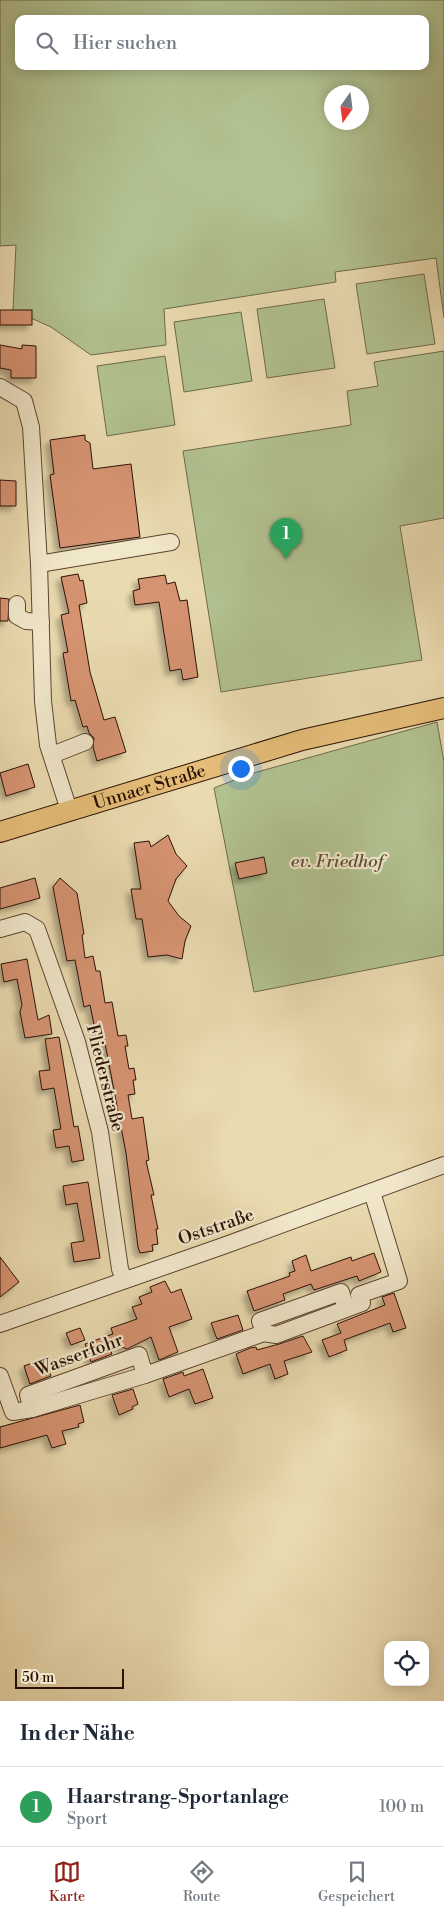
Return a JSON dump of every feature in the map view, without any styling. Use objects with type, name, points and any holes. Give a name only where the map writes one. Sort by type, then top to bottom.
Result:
[{"type":"main road","name":"Unnaer Straße","points":[[0,832],[302,740],[444,708]]},
{"type":"street","points":[[0,387],[24,401],[30,427],[39,564],[43,701],[48,745],[69,810]]},
{"type":"street","points":[[39,564],[171,542]]},
{"type":"street","points":[[17,604],[17,616],[26,621],[41,622]]},
{"type":"street","points":[[52,755],[85,742]]},
{"type":"street","name":"Fliederstraße","points":[[0,929],[25,922],[37,929],[41,938],[77,1042],[100,1132],[120,1269],[124,1280]]},
{"type":"street","name":"Oststraße","points":[[0,1324],[444,1165]]},
{"type":"street","name":"Wasserfohr","points":[[0,1376],[13,1412],[32,1409],[145,1375],[264,1333],[276,1335],[362,1303],[359,1295],[399,1281],[372,1192]]},
{"type":"green space","points":[[0,0],[444,0],[444,318],[436,258],[335,272],[336,282],[164,309],[166,345],[91,355],[51,327],[13,310],[16,245],[0,246]]},
{"type":"green space","points":[[424,274],[435,344],[367,354],[356,284]]},
{"type":"green space","points":[[324,299],[335,368],[267,378],[257,309]]},
{"type":"green space","points":[[241,312],[252,381],[184,392],[174,322]]},
{"type":"green space","points":[[444,351],[444,518],[400,526],[422,660],[221,692],[183,451],[351,425],[347,391],[378,386],[374,362]]},
{"type":"green space","points":[[165,356],[175,425],[107,436],[97,366]]},
{"type":"green space","name":"ev. Friedhof","points":[[437,722],[444,762],[444,955],[254,992],[214,788],[250,774]]},
{"type":"building","points":[[0,310],[32,310],[32,325],[0,325]]},
{"type":"building","points":[[0,345],[22,349],[22,345],[36,346],[36,378],[11,378],[11,370],[0,368]]},
{"type":"building","points":[[85,435],[85,440],[90,443],[93,469],[131,464],[140,537],[60,548],[50,475],[54,474],[50,440]]},
{"type":"building","points":[[0,480],[16,481],[16,506],[0,506]]},
{"type":"building","points":[[78,574],[80,581],[83,580],[87,603],[79,605],[90,672],[104,720],[115,717],[126,752],[97,761],[93,747],[94,738],[89,733],[87,726],[83,727],[75,700],[71,701],[63,653],[68,652],[61,615],[69,613],[61,577]]},
{"type":"building","points":[[165,575],[167,584],[175,582],[180,601],[187,600],[198,677],[183,680],[181,669],[170,671],[159,602],[135,605],[133,591],[140,589],[138,579]]},
{"type":"building","points":[[0,598],[9,599],[8,621],[0,621]]},
{"type":"building","points":[[28,764],[35,787],[6,796],[0,773]]},
{"type":"building","points":[[168,835],[176,854],[187,866],[176,879],[168,901],[179,916],[191,926],[185,941],[182,959],[167,955],[148,957],[142,919],[136,919],[131,889],[141,889],[134,843],[149,841],[151,847]]},
{"type":"building","points":[[264,857],[267,873],[239,879],[235,863]]},
{"type":"building","points":[[35,878],[40,898],[0,909],[0,888]]},
{"type":"building","points":[[60,878],[77,893],[84,934],[82,935],[85,958],[93,956],[96,971],[100,971],[105,1003],[112,1002],[118,1036],[126,1035],[128,1046],[125,1046],[129,1069],[134,1068],[136,1080],[133,1080],[135,1094],[128,1095],[132,1119],[143,1117],[149,1160],[146,1161],[154,1195],[151,1195],[158,1229],[156,1229],[158,1244],[152,1245],[153,1251],[140,1253],[138,1247],[126,1153],[104,1038],[97,1039],[90,1005],[84,1007],[75,960],[67,961],[53,887]]},
{"type":"building","points":[[27,959],[38,1020],[49,1015],[52,1034],[25,1038],[17,979],[4,982],[1,964]]},
{"type":"building","points":[[59,1037],[74,1127],[78,1126],[84,1160],[72,1162],[69,1146],[56,1148],[53,1130],[61,1129],[54,1088],[42,1090],[39,1071],[50,1070],[45,1039]]},
{"type":"building","points":[[88,1182],[100,1258],[74,1262],[71,1243],[84,1241],[77,1203],[66,1205],[63,1186]]},
{"type":"building","points":[[374,1253],[381,1272],[359,1281],[357,1276],[314,1290],[311,1284],[283,1294],[285,1300],[254,1311],[247,1291],[290,1276],[289,1273],[295,1271],[292,1261],[306,1255],[311,1271],[351,1257],[352,1261]]},
{"type":"building","points":[[0,1257],[19,1282],[0,1297]]},
{"type":"building","points":[[165,1281],[171,1293],[181,1289],[192,1319],[169,1327],[178,1352],[159,1360],[151,1337],[127,1349],[107,1341],[112,1354],[91,1362],[85,1344],[113,1334],[111,1328],[137,1319],[132,1307],[142,1304],[139,1297],[152,1292],[150,1287]]},
{"type":"building","points":[[394,1293],[406,1328],[393,1332],[390,1323],[344,1340],[347,1350],[329,1357],[322,1340],[341,1333],[337,1324],[385,1305],[382,1297]]},
{"type":"building","points":[[238,1315],[243,1330],[217,1339],[211,1323]]},
{"type":"building","points":[[80,1328],[85,1340],[71,1345],[66,1333]]},
{"type":"building","points":[[303,1336],[312,1352],[284,1361],[288,1374],[275,1379],[270,1364],[243,1374],[236,1354],[250,1348],[256,1347],[257,1350]]},
{"type":"building","points":[[38,1361],[39,1364],[45,1362],[51,1376],[30,1384],[24,1366]]},
{"type":"building","points":[[203,1369],[213,1398],[195,1404],[189,1389],[169,1397],[163,1379],[183,1372],[184,1376]]},
{"type":"building","points":[[133,1389],[138,1404],[132,1407],[133,1409],[119,1415],[112,1395]]},
{"type":"building","points":[[80,1405],[84,1422],[78,1424],[79,1427],[62,1431],[66,1444],[52,1448],[47,1435],[0,1448],[0,1427]]},
{"type":"place","name":"Haarstrang-Sportanlage","points":[[286,559]]}]
